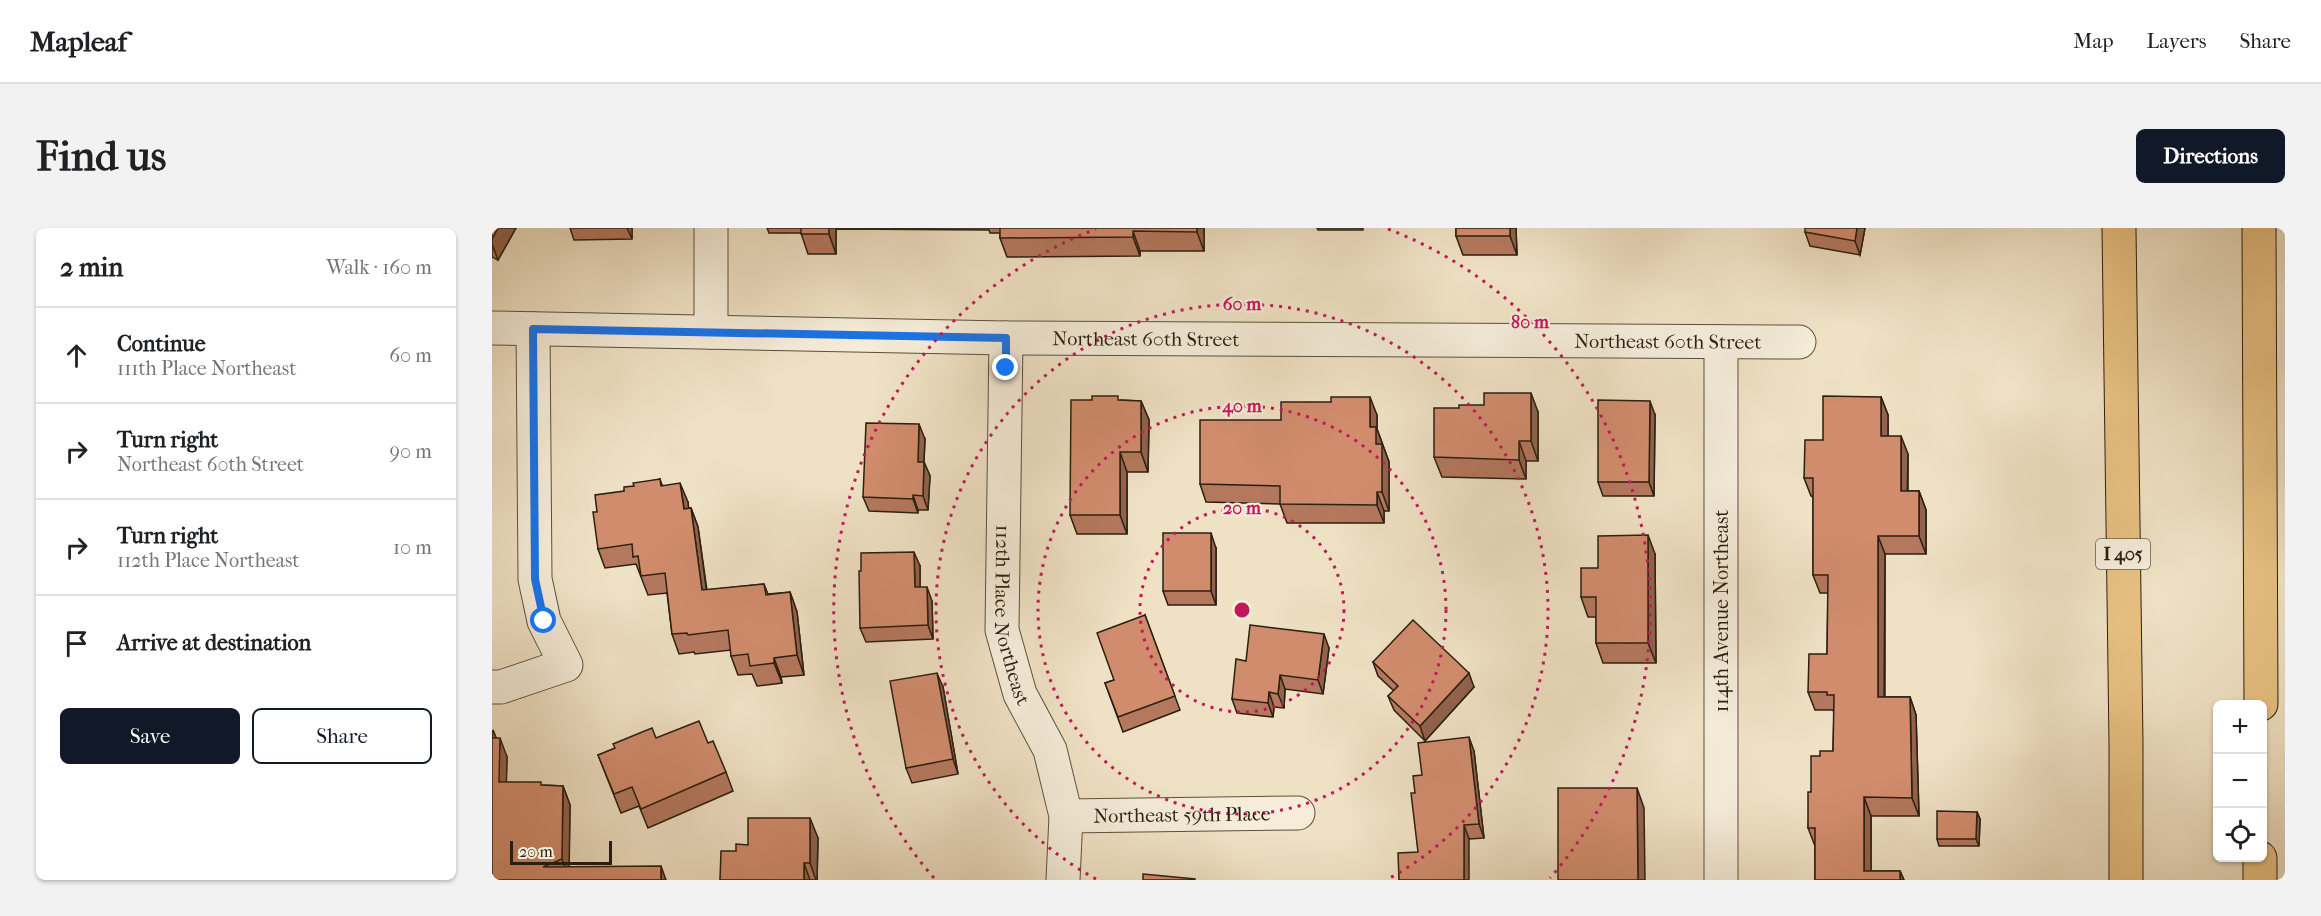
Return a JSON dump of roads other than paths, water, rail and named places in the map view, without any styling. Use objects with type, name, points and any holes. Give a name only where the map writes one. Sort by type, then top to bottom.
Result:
[{"type":"highway","name":"I 405","points":[[2119,228],[2126,880]]},
{"type":"highway","points":[[2259,228],[2261,700]]},
{"type":"highway","points":[[2260,862],[2260,880]]},
{"type":"street","points":[[711,228],[711,332]]},
{"type":"street","name":"Northeast 60th Street","points":[[492,328],[1006,338],[1798,342]]},
{"type":"street","points":[[492,687],[501,687],[566,665],[544,621],[535,579],[533,329]]},
{"type":"street","name":"112th Place Northeast","points":[[1006,338],[1002,630],[1020,694],[1050,750],[1066,816],[1063,880]]},
{"type":"street","name":"114th Avenue Northeast","points":[[1721,342],[1721,880]]},
{"type":"street","name":"Northeast 59th Place","points":[[1066,816],[1298,813]]}]
